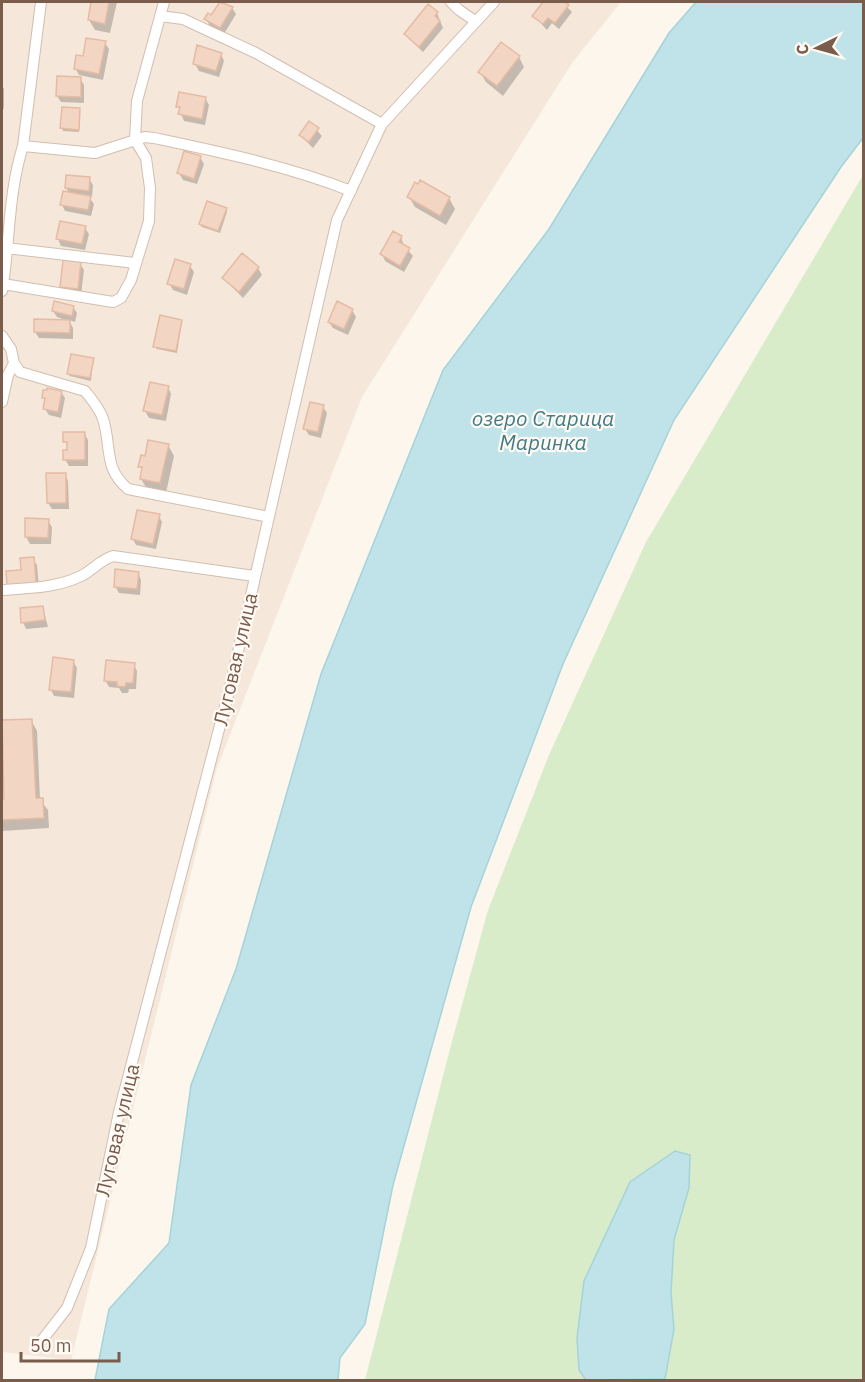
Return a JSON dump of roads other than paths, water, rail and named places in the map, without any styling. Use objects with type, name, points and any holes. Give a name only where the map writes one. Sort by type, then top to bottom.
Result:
[{"type":"street","points":[[41,2],[23,146],[17,164],[2,288],[113,302],[121,298],[131,280],[149,221],[150,188],[146,158],[135,140],[137,101],[164,2]]},
{"type":"street","points":[[452,2],[475,21]]},
{"type":"street","name":"Луговая улица","points":[[36,1348],[67,1308],[91,1248],[119,1112],[229,691],[337,220],[382,124],[494,2]]},
{"type":"street","points":[[160,16],[183,19],[256,53],[382,124]]},
{"type":"street","points":[[23,146],[95,153],[135,140],[154,138],[202,148],[327,181],[351,191]]},
{"type":"street","points":[[6,248],[135,263]]},
{"type":"street","points":[[2,336],[20,372],[85,391],[103,419],[111,468],[118,481],[128,489],[268,517]]},
{"type":"street","points":[[2,402],[8,375],[14,363]]},
{"type":"street","points":[[2,590],[64,582],[79,577],[103,559],[113,556],[254,576]]},
{"type":"water","name":"озеро Старица Маринка","points":[[696,2],[863,2],[863,138],[841,167],[674,420],[563,664],[471,907],[393,1185],[365,1324],[340,1358],[338,1380],[95,1380],[109,1309],[169,1243],[191,1085],[236,969],[321,674],[443,370],[549,229],[669,33]]},
{"type":"water","points":[[675,1151],[690,1155],[689,1188],[674,1240],[671,1293],[674,1329],[665,1379],[586,1380],[579,1370],[577,1338],[584,1281],[630,1182]]}]
